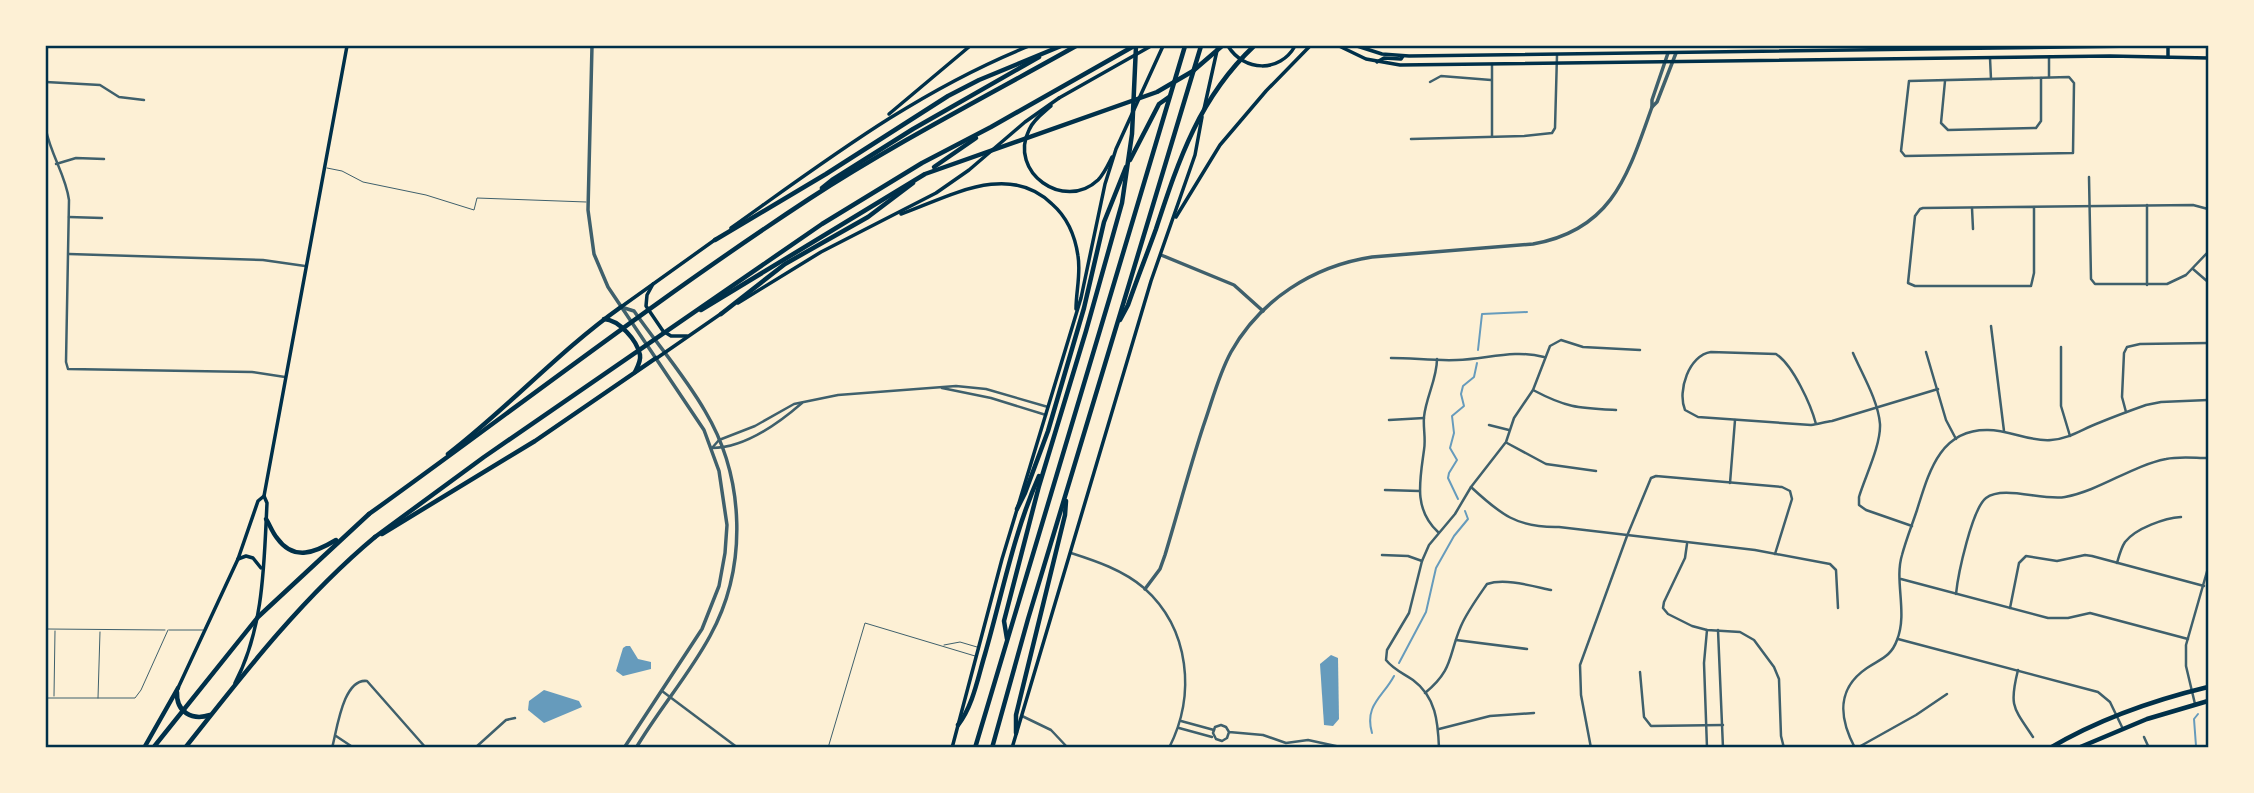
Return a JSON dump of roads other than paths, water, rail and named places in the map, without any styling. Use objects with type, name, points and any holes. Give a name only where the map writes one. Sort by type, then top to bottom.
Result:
[{"type":"main road","points":[[230,691],[246,660],[258,617],[267,503],[264,496],[347,46]]},
{"type":"main road","points":[[153,747],[258,617],[343,536],[477,432],[568,347],[876,125],[970,46]]},
{"type":"main road","points":[[876,125],[948,82],[1029,46]]},
{"type":"main road","points":[[715,240],[826,174],[947,96],[1059,46]]},
{"type":"main road","points":[[811,198],[854,166],[1059,46]]},
{"type":"main road","points":[[369,514],[658,304],[811,198],[898,145],[1076,46]]},
{"type":"main road","points":[[185,747],[311,595],[342,564],[451,480],[822,224],[958,144],[1135,46]]},
{"type":"main road","points":[[1007,640],[1004,621],[1047,460],[1122,203],[1131,150],[1135,46]]},
{"type":"main road","points":[[721,314],[821,252],[886,220],[951,183],[1025,122],[1059,98],[1151,46]]},
{"type":"main road","points":[[1059,98],[1034,121],[1025,138],[1027,164],[1035,178],[1043,185],[1063,192],[1082,190],[1101,176],[1163,46]]},
{"type":"main road","points":[[975,747],[1185,46]]},
{"type":"main road","points":[[992,747],[1114,330],[1201,46]]},
{"type":"main road","points":[[688,316],[902,186],[941,166],[1142,98],[1193,71],[1220,46]]},
{"type":"main road","points":[[1012,747],[1161,255],[1195,155],[1220,46]]},
{"type":"main road","points":[[1228,46],[1244,62],[1263,66],[1282,61],[1295,46]]},
{"type":"main road","points":[[1114,330],[1128,305],[1189,135],[1210,98],[1233,67],[1254,46]]},
{"type":"main road","points":[[1173,222],[1220,145],[1257,101],[1310,46]]},
{"type":"main road","points":[[1339,46],[1360,57],[1400,65],[2049,57],[2208,58]]},
{"type":"main road","points":[[1357,46],[1377,53],[1403,56],[2137,46]]},
{"type":"main road","points":[[2168,46],[2168,57]]},
{"type":"main road","points":[[2049,48],[2049,57]]},
{"type":"main road","points":[[1377,62],[1384,58],[1401,59],[1403,56]]},
{"type":"main road","points":[[1017,509],[1048,431],[1084,307],[1104,222],[1122,175],[1158,104],[1169,97]]},
{"type":"main road","points":[[375,537],[535,441],[690,336],[785,264],[879,209],[991,127]]},
{"type":"main road","points":[[952,747],[1017,509],[1076,316],[1099,210],[1116,149]]},
{"type":"main road","points":[[886,220],[981,185],[1005,183],[1029,188],[1060,211],[1073,233],[1079,271],[1076,316]]},
{"type":"main road","points":[[654,283],[647,295],[646,306],[663,331],[671,336],[690,336]]},
{"type":"main road","points":[[604,319],[611,319],[622,326],[638,351],[640,359],[635,373]]},
{"type":"main road","points":[[958,725],[964,717],[977,682],[1022,520],[1047,460]]},
{"type":"main road","points":[[1016,733],[1016,715],[1065,515],[1066,492]]},
{"type":"main road","points":[[144,747],[178,688],[206,630],[238,559],[258,501],[264,496]]},
{"type":"main road","points":[[266,519],[277,539],[296,552],[317,551],[343,536]]},
{"type":"main road","points":[[238,559],[246,556],[253,558],[262,570]]},
{"type":"main road","points":[[2050,747],[2117,715],[2208,687]]},
{"type":"main road","points":[[178,688],[177,701],[182,710],[194,717],[211,715]]},
{"type":"main road","points":[[2078,747],[2122,727],[2208,701]]},
{"type":"street","points":[[592,46],[588,202],[589,234],[595,260],[621,307],[696,415],[712,448],[726,509],[722,571],[714,602],[702,629],[624,747]]},
{"type":"street","points":[[1652,107],[1657,102],[1676,52]]},
{"type":"street","points":[[1145,589],[1160,569],[1165,555],[1222,373],[1241,337],[1263,311],[1304,280],[1329,268],[1353,261],[1533,244],[1572,232],[1599,214],[1619,190],[1629,171],[1652,107],[1668,53]]},
{"type":"street","points":[[1411,139],[1552,133],[1555,126],[1557,55]]},
{"type":"street","points":[[2049,57],[2049,78]]},
{"type":"street","points":[[1990,58],[1991,79]]},
{"type":"street","points":[[1492,64],[1492,136]]},
{"type":"street","points":[[1430,82],[1441,76],[1492,80]]},
{"type":"street","points":[[2069,77],[2074,83],[2073,153],[1905,156],[1901,151],[1909,81],[2041,78],[2069,77]]},
{"type":"street","points":[[1945,80],[1941,123],[1948,130],[2036,128],[2041,121],[2041,78]]},
{"type":"street","points":[[46,113],[46,82],[100,85],[119,97],[144,100]]},
{"type":"street","points":[[46,130],[50,151],[67,187],[68,369],[252,372],[285,377]]},
{"type":"street","points":[[56,164],[76,159],[104,159]]},
{"type":"street","points":[[2089,177],[2092,282],[2099,286],[2175,282],[2193,269],[2208,252]]},
{"type":"street","points":[[2147,205],[2147,285]]},
{"type":"street","points":[[2034,207],[2034,273],[2031,286],[1972,288],[1909,284],[1908,267],[1917,211],[1923,208],[2193,205],[2208,209]]},
{"type":"street","points":[[1972,208],[1973,229]]},
{"type":"street","points":[[69,218],[103,218]]},
{"type":"street","points":[[69,254],[250,259],[284,261],[305,266]]},
{"type":"street","points":[[1161,255],[1234,285],[1263,311]]},
{"type":"street","points":[[2193,269],[2208,282]]},
{"type":"street","points":[[621,307],[634,310],[705,410],[723,448],[736,510],[736,548],[730,582],[712,634],[636,747]]},
{"type":"street","points":[[1992,326],[2004,431]]},
{"type":"street","points":[[1439,747],[1435,711],[1425,692],[1411,679],[1393,669],[1386,660],[1387,650],[1409,613],[1422,561],[1438,532],[1455,514],[1471,486],[1506,442],[1521,407],[1533,390],[1550,346],[1561,340],[1583,346],[1640,350]]},
{"type":"street","points":[[2126,412],[2122,397],[2123,361],[2127,347],[2140,344],[2208,343]]},
{"type":"street","points":[[2061,347],[2061,406],[2070,436]]},
{"type":"street","points":[[1391,358],[1455,360],[1516,352],[1545,357]]},
{"type":"street","points":[[1926,352],[1947,420],[1956,439]]},
{"type":"street","points":[[1853,353],[1876,408],[1880,430],[1858,497],[1859,505],[1912,526]]},
{"type":"street","points":[[1816,424],[1806,398],[1786,363],[1776,354],[1701,354],[1695,360],[1685,384],[1682,397],[1689,414],[1798,425],[1816,424],[1938,389]]},
{"type":"street","points":[[1437,359],[1435,378],[1424,418],[1424,449],[1419,491],[1429,523],[1438,532]]},
{"type":"street","points":[[712,448],[719,440],[755,426],[785,408],[804,401],[838,395],[956,386],[986,389],[1048,407]]},
{"type":"street","points":[[938,387],[991,398],[1046,415]]},
{"type":"street","points":[[1533,390],[1573,408],[1616,410]]},
{"type":"street","points":[[1947,694],[1924,711],[1856,747],[1844,723],[1842,714],[1845,695],[1855,678],[1891,653],[1898,639],[1901,619],[1900,561],[1933,463],[1941,451],[1956,439],[1979,430],[2004,431],[2041,440],[2070,436],[2126,412],[2161,402],[2208,400]]},
{"type":"street","points":[[712,448],[723,448],[756,435],[804,401]]},
{"type":"street","points":[[1389,420],[1424,418]]},
{"type":"street","points":[[1730,483],[1735,420]]},
{"type":"street","points":[[1489,425],[1510,431]]},
{"type":"street","points":[[1506,442],[1546,464],[1596,471]]},
{"type":"street","points":[[1956,594],[1964,554],[1978,510],[1989,495],[2005,492],[2038,498],[2066,497],[2164,459],[2208,458]]},
{"type":"street","points":[[1591,747],[1581,695],[1580,666],[1648,482],[1656,476],[1782,487],[1791,493],[1792,499],[1774,554]]},
{"type":"street","points":[[1471,486],[1490,505],[1514,520],[1534,528],[1559,527],[1687,544],[1734,547],[1835,566],[1838,608]]},
{"type":"street","points":[[1385,490],[1419,491]]},
{"type":"street","points":[[2117,563],[2123,544],[2131,536],[2161,522],[2181,517]]},
{"type":"street","points":[[1687,544],[1685,558],[1663,608],[1673,617],[1707,630],[1740,632],[1751,638],[1774,667],[1780,685],[1781,736],[1784,747]]},
{"type":"street","points":[[1070,553],[1118,571],[1145,589],[1170,623],[1183,653],[1186,691],[1181,721],[1169,747]]},
{"type":"street","points":[[1382,555],[1408,556],[1422,561]]},
{"type":"street","points":[[2010,608],[2022,558],[2031,556],[2057,561],[2085,555],[2204,586]]},
{"type":"street","points":[[2195,704],[2185,656],[2208,568]]},
{"type":"street","points":[[1901,579],[2055,619],[2090,613],[2188,639]]},
{"type":"street","points":[[1425,692],[1445,672],[1465,619],[1488,584],[1521,584],[1551,590]]},
{"type":"street","points":[[1718,629],[1723,747]]},
{"type":"street","points":[[1707,630],[1704,663],[1707,747]]},
{"type":"street","points":[[1898,639],[2098,692],[2108,699],[2122,727]]},
{"type":"street","points":[[1456,640],[1527,649]]},
{"type":"street","points":[[2018,670],[2012,702],[2033,737]]},
{"type":"street","points":[[1640,672],[1643,712],[1648,724],[1661,727],[1723,725]]},
{"type":"street","points":[[332,747],[347,694],[358,681],[367,681],[426,747]]},
{"type":"street","points":[[662,691],[738,747]]},
{"type":"street","points":[[1439,729],[1490,716],[1534,713]]},
{"type":"street","points":[[1021,716],[1051,730],[1068,747]]},
{"type":"street","points":[[475,747],[506,720],[515,718]]},
{"type":"street","points":[[1181,721],[1214,730]]},
{"type":"street","points":[[1214,730],[1221,725],[1229,732]]},
{"type":"street","points":[[1179,727],[1214,737],[1219,741],[1225,740],[1229,732]]},
{"type":"street","points":[[1214,730],[1214,737]]},
{"type":"street","points":[[1229,732],[1263,735],[1286,743],[1308,740],[1345,747]]},
{"type":"street","points":[[335,736],[354,747]]},
{"type":"street","points":[[2144,737],[2149,747]]},
{"type":"lane","points":[[325,167],[342,171],[363,182],[426,195],[474,210],[477,198],[588,202]]},
{"type":"lane","points":[[828,747],[866,623],[977,656]]},
{"type":"lane","points":[[46,629],[206,630]]},
{"type":"lane","points":[[98,700],[100,629]]},
{"type":"lane","points":[[46,698],[128,700],[136,696],[167,629]]},
{"type":"lane","points":[[53,699],[55,630]]},
{"type":"lane","points":[[942,646],[960,642],[979,648]]},
{"type":"water","points":[[626,646],[630,646],[638,659],[651,662],[651,669],[623,676],[616,671]]},
{"type":"water","points":[[1331,655],[1338,658],[1339,719],[1333,726],[1324,725],[1320,664]]},
{"type":"water","points":[[544,690],[579,701],[582,707],[544,723],[528,710],[529,701]]},
{"type":"waterway","points":[[1478,350],[1482,314],[1527,312]]},
{"type":"waterway","points":[[1458,499],[1448,478],[1457,460],[1450,448],[1454,433],[1452,416],[1464,406],[1461,394],[1463,386],[1474,377],[1477,363]]},
{"type":"waterway","points":[[1399,663],[1426,612],[1436,568],[1454,536],[1468,519],[1465,511]]},
{"type":"waterway","points":[[1372,733],[1370,723],[1373,708],[1394,676]]},
{"type":"waterway","points":[[2198,714],[2194,719],[2196,746],[2208,746]]}]
